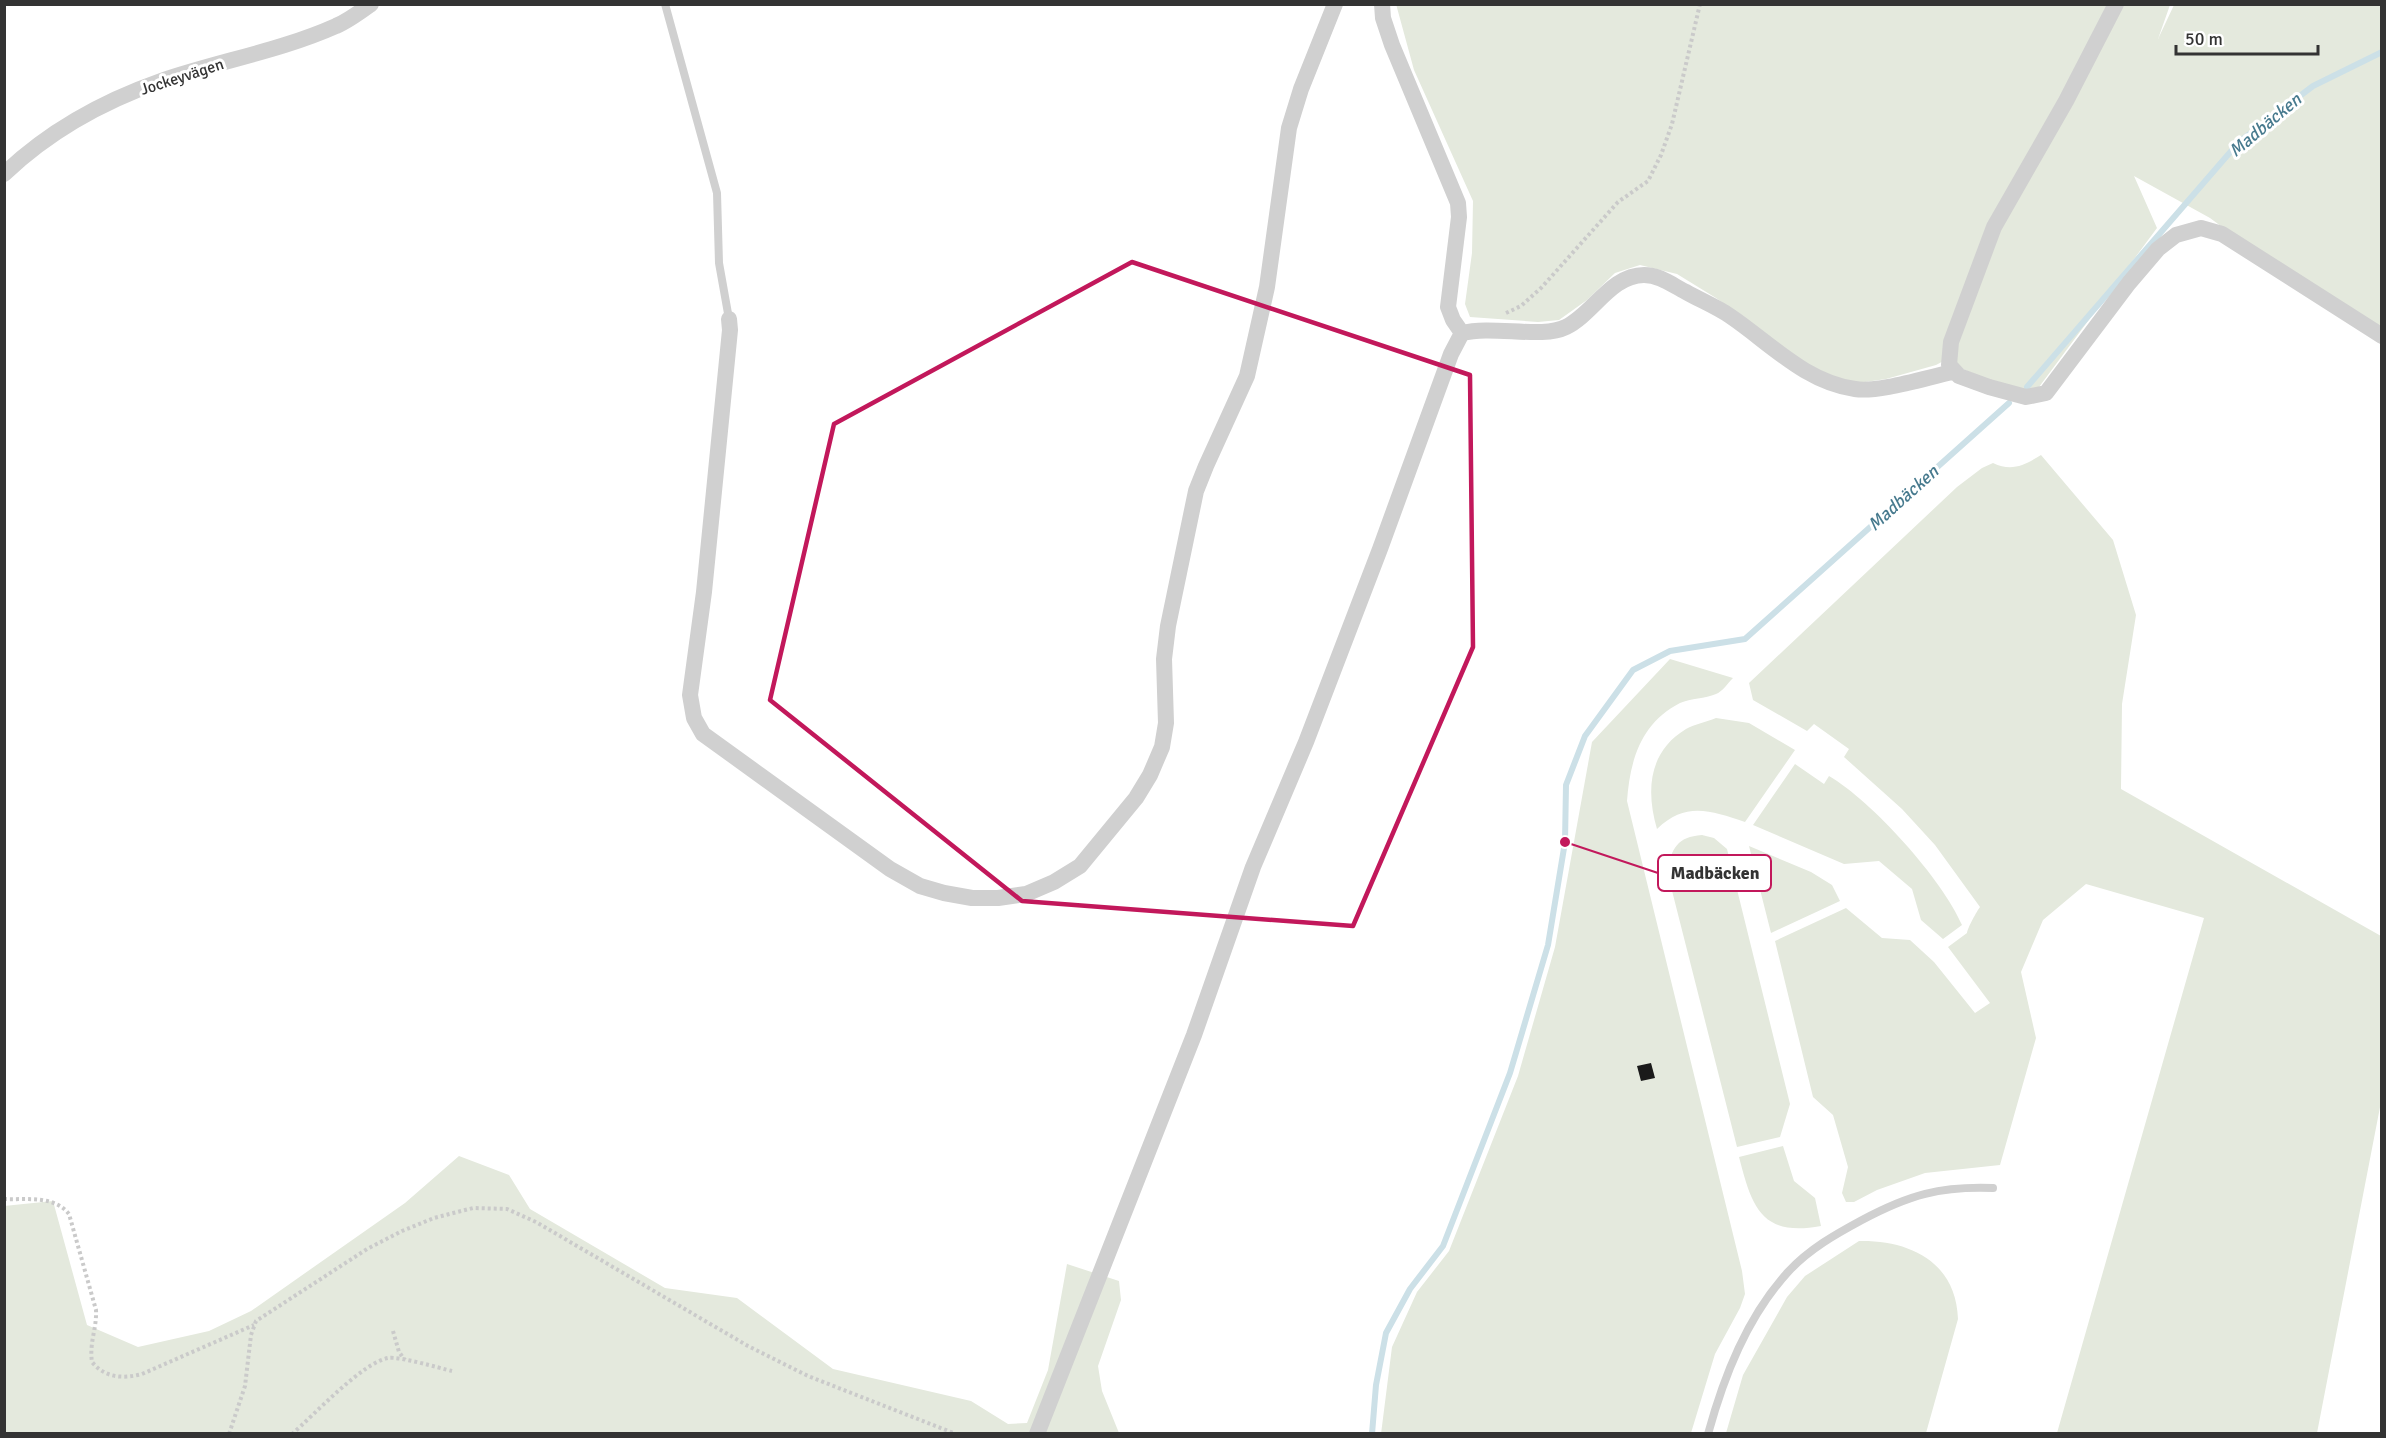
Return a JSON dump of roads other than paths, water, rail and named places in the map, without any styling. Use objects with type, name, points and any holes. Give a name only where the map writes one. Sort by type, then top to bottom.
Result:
[{"type":"street","name":"Jockeyvägen","points":[[4,174],[40,144],[78,118],[159,82],[291,44],[338,26],[371,4]]},
{"type":"street","points":[[729,319],[730,330],[705,592],[690,695],[694,718],[703,734],[890,869],[920,886],[972,898],[998,898],[1026,894],[1054,882],[1080,866],[1136,798],[1150,775],[1162,747],[1166,723],[1164,659],[1168,626],[1196,491],[1247,376],[1267,287],[1280,179],[1289,128],[1301,89],[1335,4]]},
{"type":"street","points":[[1382,4],[1383,18],[1392,45],[1458,203],[1460,217],[1448,307],[1462,333]]},
{"type":"street","points":[[2116,4],[2066,101],[1994,227],[1951,342],[1949,365],[1953,372],[1969,381],[2026,398],[2046,393],[2129,283],[2158,249],[2176,235],[2201,228],[2222,234],[2382,336]]},
{"type":"street","points":[[1462,333],[1487,329],[1548,332],[1564,328],[1584,317],[1614,287],[1643,275],[1662,279],[1728,315],[1809,374],[1829,384],[1857,390],[1881,388],[1953,372]]},
{"type":"street","points":[[1036,1434],[1194,1035],[1253,867],[1306,742],[1451,354],[1462,333]]},
{"type":"lane","points":[[665,4],[717,193],[719,263],[729,319]]},
{"type":"lane","points":[[1708,1434],[1720,1389],[1734,1356],[1754,1320],[1789,1271],[1812,1250],[1876,1212],[1915,1195],[1960,1187],[1993,1188]]},
{"type":"waterway","name":"Madbäcken","points":[[2027,387],[2239,142],[2313,86],[2382,52]]},
{"type":"waterway","name":"Madbäcken","points":[[1372,1434],[1376,1385],[1386,1333],[1410,1289],[1443,1246],[1510,1073],[1548,945],[1565,842],[1566,785],[1585,736],[1633,670],[1670,651],[1745,639],[2009,403]]},
{"type":"place","name":"Madbäcken","points":[[1565,842]]}]
